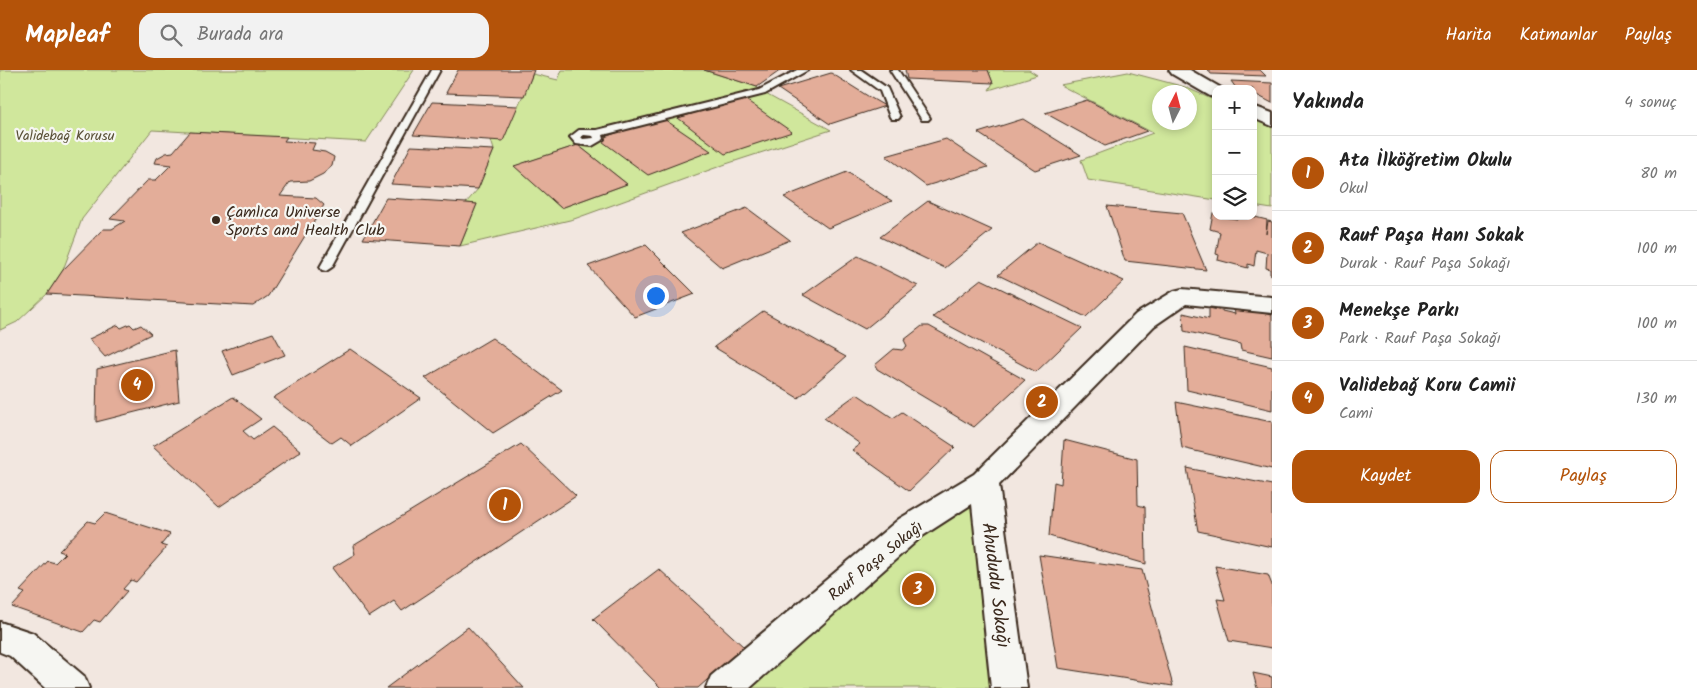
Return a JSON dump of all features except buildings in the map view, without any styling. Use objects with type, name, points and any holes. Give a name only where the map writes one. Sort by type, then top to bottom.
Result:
[{"type":"street","points":[[1178,70],[1212,90]]},
{"type":"street","points":[[1257,113],[1272,120]]},
{"type":"street","name":"Rauf Paşa Sokağı","points":[[724,688],[910,528],[984,482],[1146,320],[1182,296],[1272,305]]},
{"type":"street","name":"Ahududu Sokağı","points":[[984,482],[1009,688]]},
{"type":"street","points":[[0,637],[21,644],[71,688]]},
{"type":"lane","points":[[326,267],[436,70]]},
{"type":"lane","points":[[597,133],[762,92],[804,70]]},
{"type":"lane","points":[[855,70],[884,90],[895,118]]},
{"type":"lane","points":[[894,70],[925,118]]},
{"type":"green space","name":"Validebağ Korusu","points":[[0,70],[414,70],[366,142],[152,130],[82,219],[63,270],[47,294],[17,322],[0,330]]},
{"type":"green space","points":[[562,70],[704,70],[757,87],[762,92],[831,130],[726,164],[574,219],[460,246],[477,204],[466,203],[478,189],[494,150],[491,140],[518,106],[533,74],[558,80]],"holes":[[[578,145],[627,184],[561,208],[515,166]]]},
{"type":"green space","points":[[988,70],[1029,70],[1037,75],[989,90],[993,83]]},
{"type":"green space","points":[[1128,72],[1177,85],[1152,85],[1152,130],[1197,130],[1197,92],[1212,99],[1212,199],[1088,180],[1081,160],[1153,133],[1060,85]]},
{"type":"green space","points":[[1257,116],[1272,124],[1272,209],[1257,207]]},
{"type":"green space","points":[[984,482],[1009,688],[724,688]]},
{"type":"place","name":"Çamlıca Universe Sports and Health Club","points":[[216,220]]},
{"type":"place","name":"Validebağ Koru Camii","points":[[137,385]]},
{"type":"place","name":"Rauf Paşa Hanı Sokak","points":[[1042,402]]},
{"type":"place","name":"Ata İlköğretim Okulu","points":[[505,505]]},
{"type":"place","name":"Menekşe Parkı","points":[[918,589]]}]
